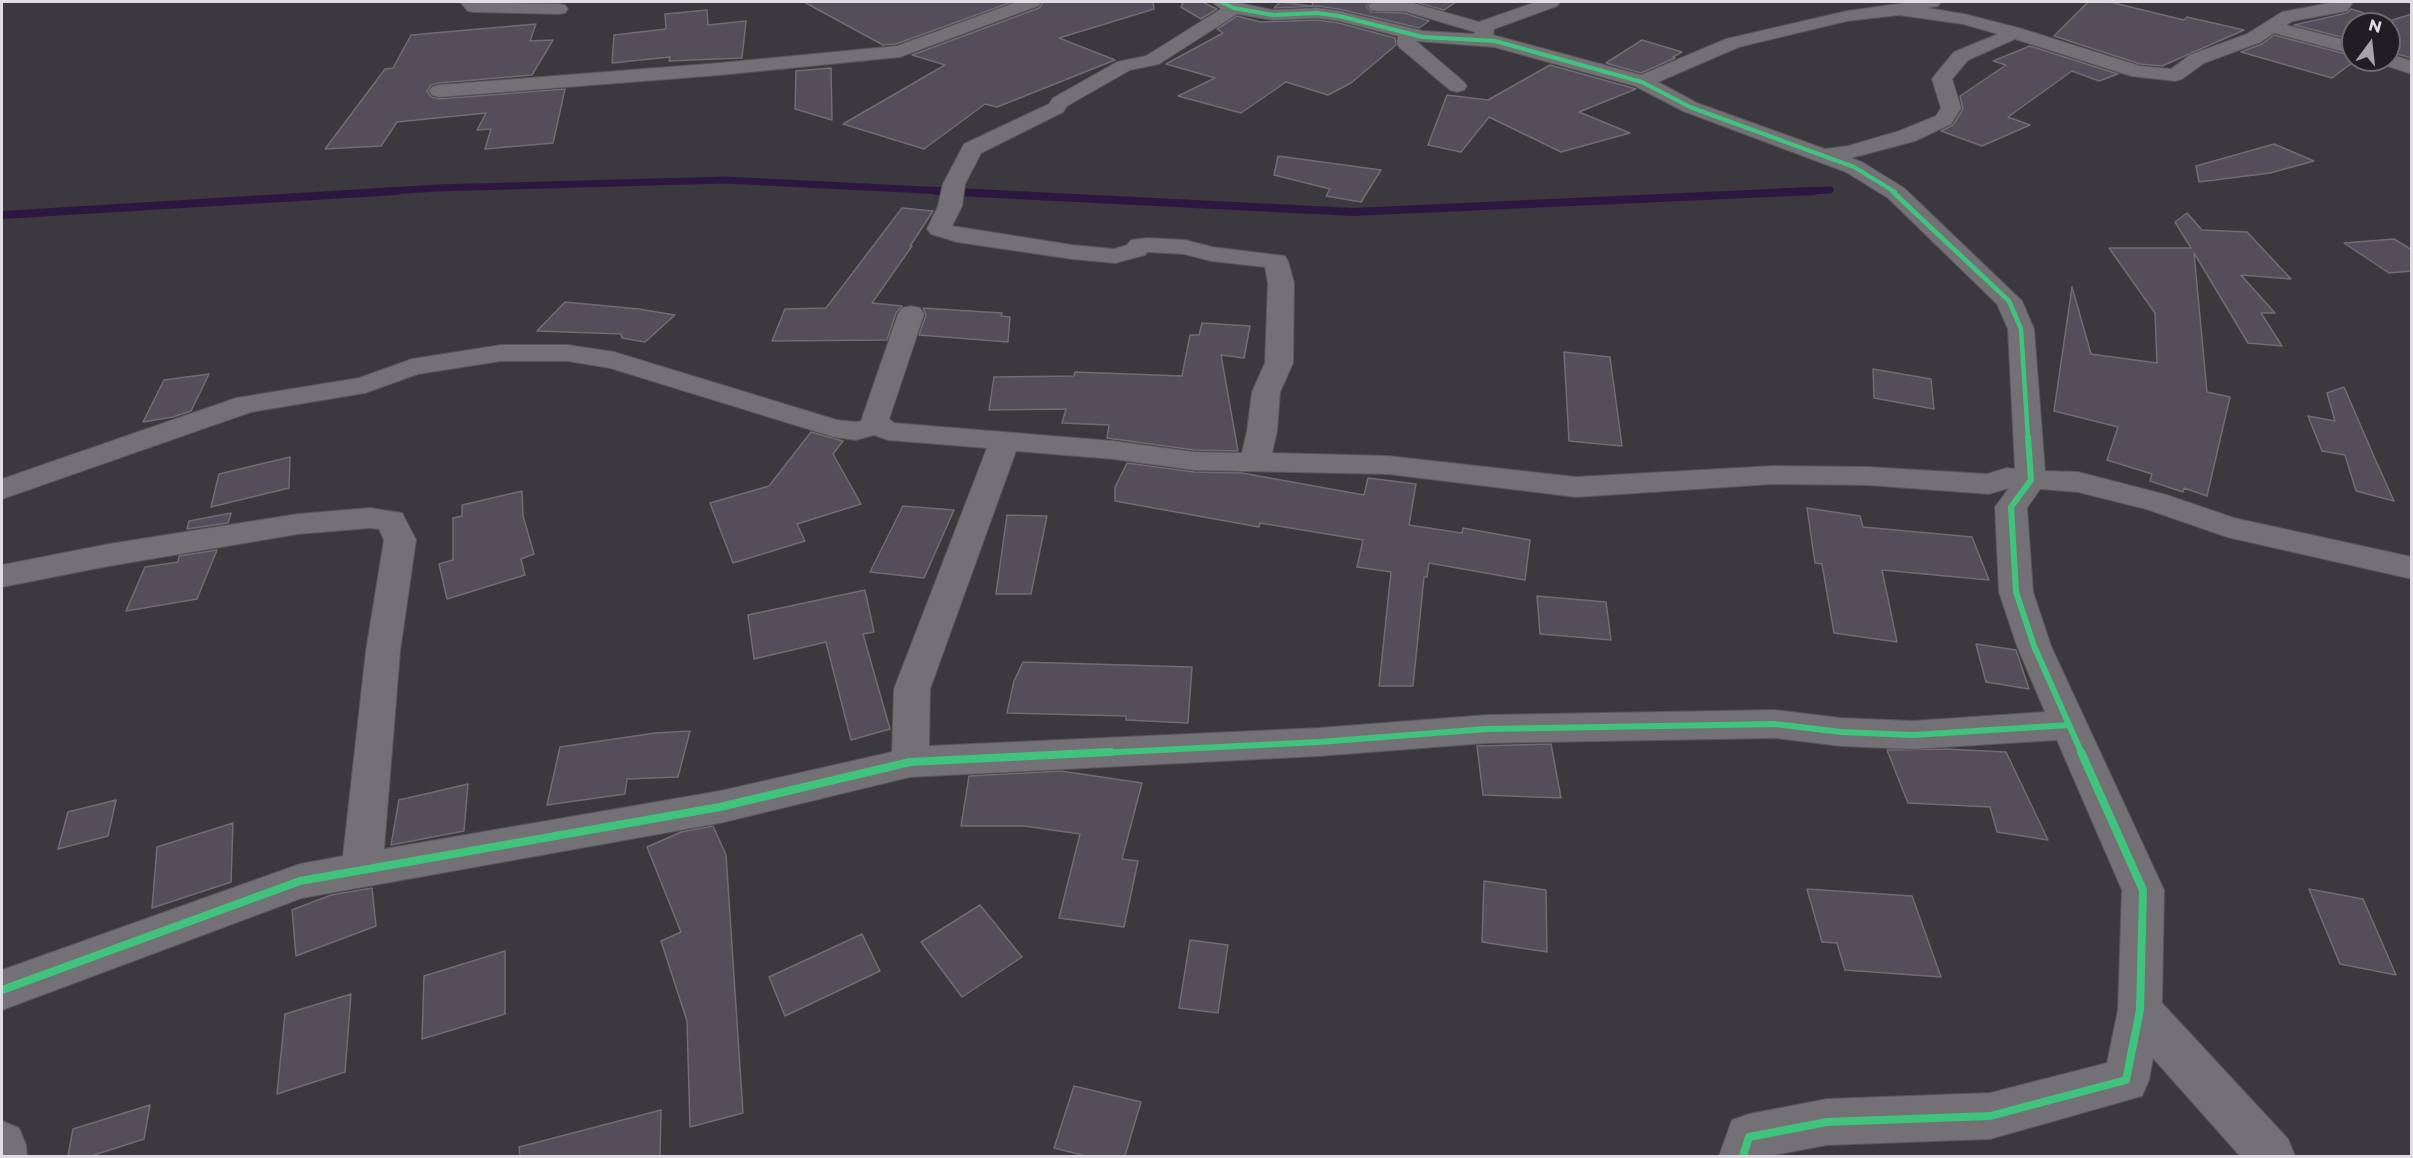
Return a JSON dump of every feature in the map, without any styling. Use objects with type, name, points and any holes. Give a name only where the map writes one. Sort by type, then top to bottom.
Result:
[{"type":"street","points":[[470,2],[474,7],[559,9]]},
{"type":"street","points":[[439,91],[720,69],[900,51],[1032,2]]},
{"type":"street","points":[[1255,461],[1262,431],[1266,392],[1279,363],[1281,283],[1276,261],[1211,254],[1185,247],[1147,245],[1140,245],[1136,250],[1115,256],[1072,252],[957,235],[939,229],[950,206],[954,184],[972,149],[1056,108],[1060,102],[1124,66],[1152,60],[1228,5],[1273,15],[1317,13],[1339,16],[1408,34],[1483,34],[1551,2]]},
{"type":"street","points":[[1642,82],[1733,42],[1847,16],[1899,10],[1932,2]]},
{"type":"street","points":[[1899,10],[1964,20],[2012,32],[2138,72],[2175,75],[2197,59],[2254,38],[2288,16],[2341,7],[2344,2]]},
{"type":"street","points":[[1377,6],[1405,6],[1518,48],[1642,82],[1690,107],[1854,167],[1896,193],[2009,301],[2021,329],[2031,480],[2011,507],[2016,592],[2034,646],[2143,890],[2140,1010],[2126,1080],[1990,1116],[1827,1122],[1749,1137],[1743,1156]]},
{"type":"street","points":[[2271,27],[2341,45]]},
{"type":"street","points":[[1822,156],[1850,152],[1907,136],[1944,120],[1951,108],[1942,79],[1961,56],[2007,37],[2012,32]]},
{"type":"street","points":[[1408,34],[1406,43],[1457,86]]},
{"type":"street","points":[[877,426],[874,419],[910,314]]},
{"type":"street","points":[[2,489],[246,404],[365,385],[412,367],[501,353],[568,353],[614,360],[834,428],[856,431],[877,426],[888,431],[1113,450],[1194,461],[1388,465],[1576,487],[1773,475],[1868,476],[1989,484],[2007,478],[2078,482],[2156,502],[2227,527],[2412,568]]},
{"type":"street","points":[[910,762],[912,689],[1005,441]]},
{"type":"street","points":[[2,576],[109,555],[298,524],[370,518],[391,520],[400,540],[383,651],[362,869]]},
{"type":"street","points":[[2,990],[300,881],[720,807],[910,762],[1319,742],[1487,729],[1775,724],[1840,732],[1913,735],[2069,726]]},
{"type":"street","points":[[2140,1010],[2271,1156]]},
{"type":"street","points":[[2,1145],[3,1156]]},
{"type":"building","points":[[804,2],[1012,2],[896,44],[883,45]]},
{"type":"building","points":[[1043,2],[1153,2],[1154,9],[1059,38],[1115,60],[997,107],[985,104],[924,149],[843,124],[945,65],[912,55],[1039,8]]},
{"type":"building","points":[[1183,2],[1202,2],[1217,9],[1201,19],[1181,7]]},
{"type":"building","points":[[1280,2],[1312,6],[1313,2],[1370,2],[1366,6],[1371,12],[1404,13],[1429,21],[1419,28],[1339,9],[1317,6],[1274,8]]},
{"type":"building","points":[[1415,2],[1456,2],[1444,10]]},
{"type":"building","points":[[2088,2],[2110,2],[2184,20],[2187,17],[2244,30],[2162,66],[2140,64],[2054,36]]},
{"type":"building","points":[[707,10],[708,25],[746,21],[742,58],[669,61],[670,57],[612,63],[614,35],[666,29],[665,14]]},
{"type":"building","points":[[2341,14],[2341,37],[2294,25]]},
{"type":"building","points":[[2412,14],[2412,58],[2401,55],[2401,17]]},
{"type":"building","points":[[1237,16],[1261,22],[1317,20],[1339,23],[1395,38],[1396,45],[1351,83],[1328,95],[1286,82],[1241,113],[1178,96],[1215,78],[1166,64],[1223,33],[1217,29]]},
{"type":"building","points":[[536,24],[530,41],[553,40],[532,75],[439,83],[431,85],[427,91],[431,97],[439,99],[565,89],[553,143],[485,149],[491,129],[477,130],[486,113],[397,122],[381,146],[325,149],[385,69],[393,68],[411,35]]},
{"type":"building","points":[[2274,35],[2341,53],[2341,71],[2332,78],[2241,52],[2262,44]]},
{"type":"building","points":[[1642,40],[1682,52],[1673,57],[1675,58],[1641,73],[1606,63]]},
{"type":"building","points":[[2030,46],[2118,74],[2099,81],[2072,71],[2008,117],[2030,125],[1982,146],[1941,131],[1953,125],[1963,109],[1960,96],[2006,65],[1993,61]]},
{"type":"building","points":[[1550,65],[1636,89],[1579,112],[1630,133],[1561,152],[1489,117],[1461,152],[1428,145],[1447,95],[1488,100]]},
{"type":"building","points":[[831,68],[832,120],[795,109],[796,71]]},
{"type":"building","points":[[2274,144],[2314,161],[2270,173],[2199,182],[2196,166]]},
{"type":"building","points":[[1278,156],[1381,170],[1361,202],[1326,196],[1330,189],[1274,175]]},
{"type":"building","points":[[902,208],[933,211],[910,246],[912,246],[872,303],[902,306],[896,313],[887,340],[772,341],[785,309],[826,308]]},
{"type":"building","points":[[2187,213],[2202,230],[2247,232],[2291,279],[2241,275],[2275,313],[2261,313],[2282,346],[2248,343],[2194,253],[2207,392],[2230,397],[2207,496],[2184,488],[2183,492],[2150,481],[2152,474],[2107,460],[2118,427],[2054,411],[2072,287],[2091,354],[2157,363],[2155,313],[2109,248],[2191,248],[2175,222]]},
{"type":"building","points":[[2394,239],[2412,250],[2412,271],[2389,273],[2344,243]]},
{"type":"building","points":[[565,302],[675,315],[645,342],[622,338],[621,334],[537,331]]},
{"type":"building","points":[[923,308],[1002,313],[1001,316],[1010,317],[1008,342],[919,335],[926,315]]},
{"type":"building","points":[[1202,323],[1250,326],[1244,358],[1221,355],[1238,451],[1194,450],[1107,438],[1109,425],[1062,423],[1066,409],[989,410],[994,377],[1074,376],[1075,372],[1182,376],[1190,335],[1199,335]]},
{"type":"building","points":[[1564,352],[1610,357],[1622,446],[1569,441]]},
{"type":"building","points":[[1873,369],[1931,379],[1934,409],[1874,398]]},
{"type":"building","points":[[209,374],[191,411],[173,417],[143,422],[164,380]]},
{"type":"building","points":[[2344,387],[2394,501],[2356,491],[2345,455],[2322,451],[2308,416],[2335,421],[2327,393]]},
{"type":"building","points":[[811,432],[843,441],[833,454],[861,504],[797,524],[805,541],[733,563],[710,503],[769,486]]},
{"type":"building","points":[[290,457],[289,488],[211,507],[219,474]]},
{"type":"building","points":[[1127,463],[1194,472],[1242,473],[1364,495],[1368,478],[1416,484],[1409,525],[1462,533],[1463,528],[1530,540],[1525,580],[1429,563],[1427,577],[1424,577],[1413,686],[1379,686],[1391,572],[1357,567],[1363,540],[1260,523],[1259,527],[1115,501],[1115,487]]},
{"type":"building","points":[[522,491],[523,516],[534,554],[521,559],[525,575],[447,599],[439,564],[453,560],[453,518],[462,516],[462,505]]},
{"type":"building","points":[[903,506],[954,510],[924,578],[870,572]]},
{"type":"building","points":[[1807,508],[1860,516],[1863,527],[1972,537],[1989,580],[1882,570],[1897,642],[1834,633],[1822,564],[1815,563]]},
{"type":"building","points":[[231,513],[228,523],[187,529],[189,521]]},
{"type":"building","points":[[1007,515],[1047,516],[1031,594],[996,594]]},
{"type":"building","points":[[217,550],[197,599],[126,611],[145,567],[178,562],[179,556]]},
{"type":"building","points":[[865,590],[874,632],[863,634],[890,729],[851,740],[826,642],[754,659],[748,615]]},
{"type":"building","points":[[1537,596],[1606,602],[1611,640],[1540,634]]},
{"type":"building","points":[[1976,644],[2016,650],[2029,689],[1986,682]]},
{"type":"building","points":[[1023,662],[1192,667],[1188,723],[1126,720],[1126,716],[1007,713],[1014,681]]},
{"type":"building","points":[[690,731],[678,777],[627,779],[625,794],[547,805],[560,747],[655,733]]},
{"type":"building","points":[[1551,744],[1561,798],[1483,795],[1477,746]]},
{"type":"building","points":[[1945,749],[2006,752],[2048,840],[1997,832],[1990,807],[1908,803],[1887,750]]},
{"type":"building","points":[[1061,771],[1142,783],[1122,859],[1138,861],[1124,927],[1059,918],[1080,834],[1024,826],[961,826],[969,776]]},
{"type":"building","points":[[468,784],[464,831],[391,845],[399,800]]},
{"type":"building","points":[[116,800],[108,836],[58,849],[68,812]]},
{"type":"building","points":[[233,823],[231,882],[152,908],[157,847]]},
{"type":"building","points":[[713,826],[726,855],[743,1113],[690,1127],[687,1021],[661,941],[681,932],[647,847],[681,832]]},
{"type":"building","points":[[1484,881],[1546,890],[1547,952],[1482,942]]},
{"type":"building","points":[[372,888],[376,926],[296,956],[292,910],[331,895]]},
{"type":"building","points":[[1807,889],[1912,896],[1941,977],[1845,970],[1837,943],[1822,942]]},
{"type":"building","points":[[2309,889],[2363,899],[2396,975],[2340,964]]},
{"type":"building","points":[[980,905],[1022,957],[962,997],[921,942]]},
{"type":"building","points":[[862,934],[880,971],[785,1016],[769,977]]},
{"type":"building","points":[[1190,940],[1228,945],[1218,1013],[1179,1008]]},
{"type":"building","points":[[505,951],[505,1014],[422,1039],[424,976]]},
{"type":"building","points":[[351,994],[345,1072],[277,1094],[285,1014]]},
{"type":"building","points":[[1074,1086],[1141,1102],[1125,1156],[1086,1156],[1054,1148]]},
{"type":"building","points":[[150,1105],[144,1139],[91,1156],[68,1156],[73,1129]]},
{"type":"building","points":[[661,1110],[660,1156],[520,1156],[519,1147]]},
{"type":"waterway","points":[[375,192],[437,188],[725,180],[966,192]]},
{"type":"waterway","points":[[1781,192],[1830,190]]},
{"type":"waterway","points":[[2,215],[397,191]]},
{"type":"waterway","points":[[936,191],[1353,212],[1814,191]]},
{"type":"cycle path","points":[[1221,2],[1234,8],[1273,15],[1317,13],[1339,16],[1423,37],[1495,41],[1642,82],[1690,107],[1854,167],[1896,193],[2009,301],[2021,329],[2031,480],[2011,507],[2016,592],[2034,646],[2143,890],[2140,1010],[2126,1080],[1990,1116],[1827,1122],[1749,1137],[1743,1156]]},
{"type":"cycle path","points":[[2,990],[300,881],[720,807],[910,762],[1319,742],[1487,729],[1775,724],[1841,732],[1913,735],[2069,725]]}]
